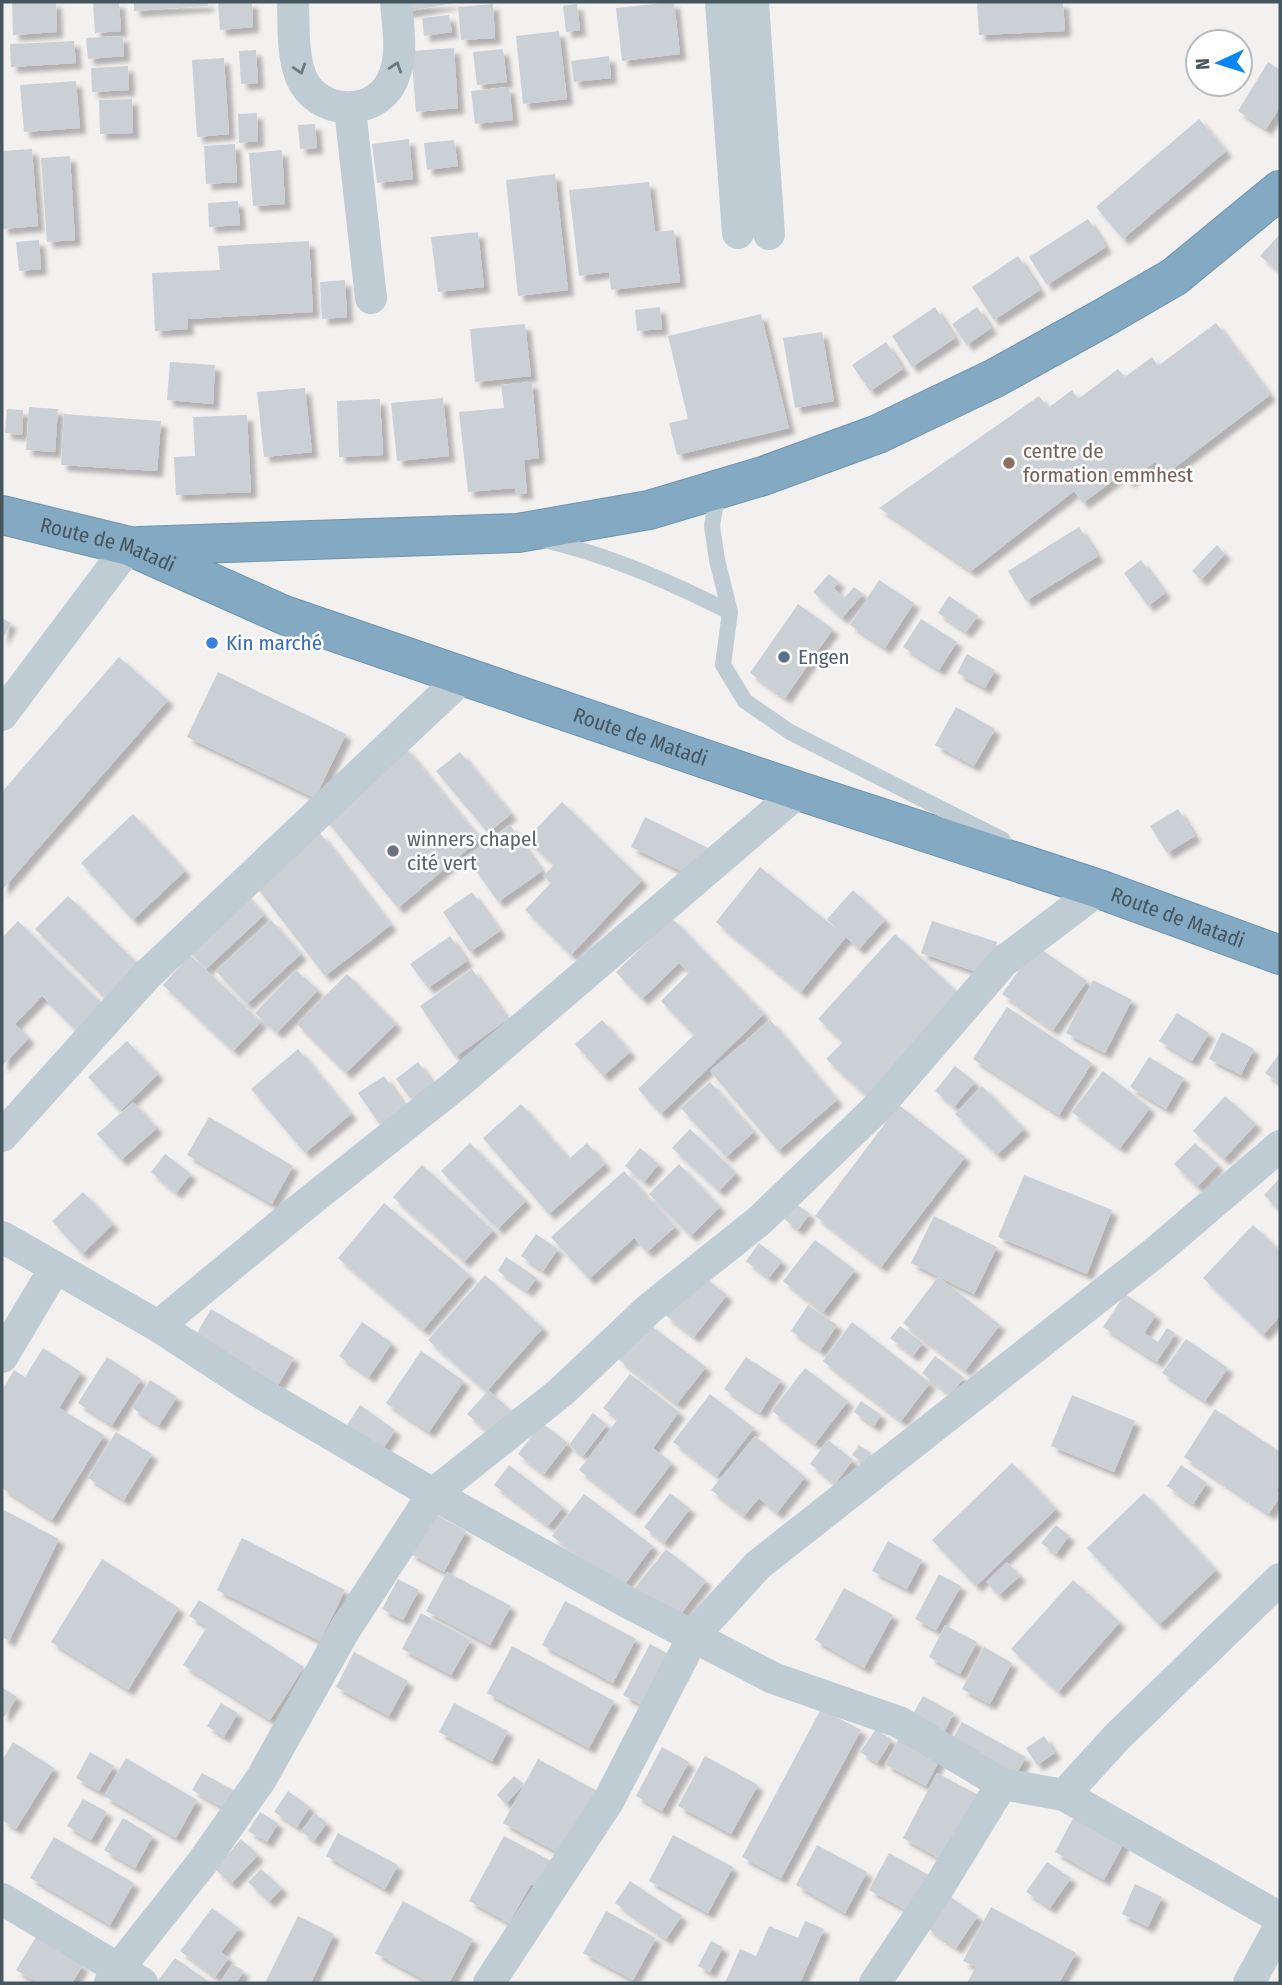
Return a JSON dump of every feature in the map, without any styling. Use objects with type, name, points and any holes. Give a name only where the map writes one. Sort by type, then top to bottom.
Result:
[{"type":"highway","points":[[129,546],[517,533],[649,510],[763,476],[878,434],[995,378],[1174,277],[1280,190]]},
{"type":"highway","name":"Route de Matadi","points":[[2,515],[129,546],[284,615],[799,791],[1099,889],[1280,955]]},
{"type":"street","points":[[293,2],[296,59],[301,78],[315,97],[334,107],[351,109],[380,96],[391,83],[400,57],[396,2]]},
{"type":"street","points":[[721,2],[753,234],[753,2]]},
{"type":"street","points":[[351,109],[371,298]]},
{"type":"street","points":[[2,715],[129,546]]},
{"type":"street","points":[[2,1136],[147,975],[465,675]]},
{"type":"street","points":[[158,1326],[457,1084],[799,791]]},
{"type":"street","points":[[2,1899],[123,1979],[261,1779],[344,1630],[433,1494],[561,1392],[650,1308],[759,1220],[877,1108],[1003,962],[1099,889]]},
{"type":"street","points":[[489,1983],[609,1800],[694,1635],[758,1565],[1157,1251],[1280,1146]]},
{"type":"street","points":[[2,1237],[158,1326],[256,1390],[433,1494],[627,1602],[773,1678],[900,1722],[1002,1784],[1064,1795],[1280,1917]]},
{"type":"street","points":[[2,1357],[55,1268]]},
{"type":"street","points":[[1064,1795],[1117,1737],[1280,1579]]},
{"type":"street","points":[[875,1983],[939,1887],[1002,1784]]},
{"type":"street","points":[[1249,1983],[1280,1926]]},
{"type":"lane","points":[[718,489],[712,526],[730,612],[723,665],[745,701],[790,732],[1099,889]]},
{"type":"lane","points":[[517,533],[578,548],[651,574],[730,612]]},
{"type":"building","points":[[12,2],[56,2],[57,32],[13,35]]},
{"type":"building","points":[[93,2],[119,2],[121,31],[95,33]]},
{"type":"building","points":[[134,2],[208,2],[208,6],[134,11]]},
{"type":"building","points":[[218,2],[252,2],[253,27],[220,30]]},
{"type":"building","points":[[403,2],[454,2],[454,3],[405,12]]},
{"type":"building","points":[[674,2],[680,54],[622,61],[616,8]]},
{"type":"building","points":[[977,2],[1063,2],[1065,31],[979,35]]},
{"type":"building","points":[[493,4],[495,38],[461,40],[458,7]]},
{"type":"building","points":[[577,4],[580,30],[566,32],[563,6]]},
{"type":"building","points":[[449,15],[452,32],[424,36],[422,18]]},
{"type":"building","points":[[559,31],[567,99],[523,104],[516,36]]},
{"type":"building","points":[[123,36],[124,56],[88,59],[86,38]]},
{"type":"building","points":[[74,41],[76,63],[11,67],[10,44]]},
{"type":"building","points":[[454,48],[458,108],[416,112],[411,51]]},
{"type":"building","points":[[503,49],[507,82],[477,85],[473,52]]},
{"type":"building","points":[[256,50],[258,83],[241,84],[239,51]]},
{"type":"building","points":[[609,56],[611,78],[574,82],[571,61]]},
{"type":"building","points":[[224,58],[229,134],[197,137],[192,60]]},
{"type":"building","points":[[1268,62],[1280,70],[1280,107],[1266,129],[1238,111],[1246,98],[1254,98],[1254,85]]},
{"type":"building","points":[[128,66],[129,90],[92,92],[91,68]]},
{"type":"building","points":[[76,81],[80,128],[24,132],[20,85]]},
{"type":"building","points":[[509,87],[513,120],[475,124],[471,91]]},
{"type":"building","points":[[132,99],[133,133],[100,134],[99,100]]},
{"type":"building","points":[[257,113],[258,141],[239,143],[238,114]]},
{"type":"building","points":[[1199,119],[1226,151],[1123,239],[1096,207]]},
{"type":"building","points":[[315,124],[317,148],[300,149],[298,125]]},
{"type":"building","points":[[409,139],[413,179],[377,183],[372,144]]},
{"type":"building","points":[[454,140],[458,166],[427,170],[424,143]]},
{"type":"building","points":[[235,144],[237,182],[206,184],[204,146]]},
{"type":"building","points":[[32,149],[38,226],[2,229],[2,151]]},
{"type":"building","points":[[282,150],[285,204],[253,206],[249,153]]},
{"type":"building","points":[[70,156],[75,240],[47,242],[41,158]]},
{"type":"building","points":[[555,174],[568,290],[518,296],[506,180]]},
{"type":"building","points":[[649,182],[655,232],[674,230],[680,282],[611,290],[609,272],[579,276],[569,190]]},
{"type":"building","points":[[238,201],[240,225],[209,227],[208,203]]},
{"type":"building","points":[[1088,219],[1106,247],[1047,285],[1029,257]]},
{"type":"building","points":[[478,232],[484,287],[438,292],[431,237]]},
{"type":"building","points":[[1280,234],[1280,272],[1260,256]]},
{"type":"building","points":[[39,240],[41,269],[19,271],[16,242]]},
{"type":"building","points":[[309,241],[313,312],[187,319],[188,329],[155,331],[152,273],[220,270],[218,246]]},
{"type":"building","points":[[1018,256],[1040,290],[994,320],[972,287]]},
{"type":"building","points":[[345,280],[347,317],[322,319],[320,282]]},
{"type":"building","points":[[660,307],[662,329],[637,331],[635,310]]},
{"type":"building","points":[[935,307],[955,338],[912,367],[892,336]]},
{"type":"building","points":[[977,307],[991,328],[967,345],[952,324]]},
{"type":"building","points":[[761,314],[789,428],[677,455],[669,423],[688,419],[668,336]]},
{"type":"building","points":[[1216,323],[1270,395],[1165,475],[1155,462],[1128,482],[1122,474],[1083,503],[1074,491],[971,571],[879,508],[1039,396],[1048,408],[1072,390],[1078,399],[1118,369],[1125,377],[1152,357],[1158,366]]},
{"type":"building","points":[[525,324],[531,376],[475,382],[470,329]]},
{"type":"building","points":[[822,332],[834,401],[795,408],[783,338]]},
{"type":"building","points":[[886,342],[903,369],[870,391],[852,365]]},
{"type":"building","points":[[170,362],[215,365],[213,404],[167,400]]},
{"type":"building","points":[[532,382],[539,458],[524,460],[527,493],[515,494],[515,488],[468,492],[459,412],[504,408],[501,385]]},
{"type":"building","points":[[305,388],[312,452],[264,457],[257,392]]},
{"type":"building","points":[[443,398],[449,456],[397,461],[391,403]]},
{"type":"building","points":[[380,399],[383,455],[339,457],[337,401]]},
{"type":"building","points":[[29,407],[58,409],[55,452],[26,450]]},
{"type":"building","points":[[7,409],[23,410],[22,435],[5,433]]},
{"type":"building","points":[[64,414],[161,421],[157,471],[61,465]]},
{"type":"building","points":[[247,415],[251,492],[176,495],[174,457],[195,456],[193,417]]},
{"type":"building","points":[[1079,527],[1098,556],[1026,601],[1008,571]]},
{"type":"building","points":[[1217,545],[1225,554],[1201,580],[1192,571]]},
{"type":"building","points":[[1141,560],[1165,593],[1148,606],[1124,573]]},
{"type":"building","points":[[829,574],[839,582],[834,588],[844,598],[854,587],[863,594],[842,618],[813,592]]},
{"type":"building","points":[[879,580],[914,603],[885,648],[850,625]]},
{"type":"building","points":[[949,596],[978,616],[966,632],[938,613]]},
{"type":"building","points":[[798,604],[833,629],[785,698],[750,673]]},
{"type":"building","points":[[2,618],[11,623],[2,640]]},
{"type":"building","points":[[921,619],[957,642],[939,670],[903,647]]},
{"type":"building","points":[[967,654],[995,670],[985,688],[957,673]]},
{"type":"building","points":[[119,657],[168,700],[2,890],[2,792]]},
{"type":"building","points":[[218,672],[346,734],[315,798],[187,737]]},
{"type":"building","points":[[956,707],[995,729],[974,766],[935,745]]},
{"type":"building","points":[[404,746],[480,839],[398,908],[322,815]]},
{"type":"building","points":[[460,752],[511,814],[488,833],[436,771]]},
{"type":"building","points":[[562,802],[642,880],[571,955],[525,910],[551,883],[543,876],[554,865],[526,839]]},
{"type":"building","points":[[1178,809],[1195,836],[1167,853],[1150,826]]},
{"type":"building","points":[[133,814],[185,871],[133,920],[81,863]]},
{"type":"building","points":[[645,817],[710,849],[696,878],[631,847]]},
{"type":"building","points":[[510,825],[542,871],[498,902],[466,856]]},
{"type":"building","points":[[320,833],[391,925],[325,976],[255,885]]},
{"type":"building","points":[[760,867],[840,932],[827,919],[853,890],[885,920],[859,949],[846,937],[801,992],[716,922]]},
{"type":"building","points":[[241,889],[264,915],[206,969],[183,944]]},
{"type":"building","points":[[472,892],[500,931],[470,952],[443,912]]},
{"type":"building","points":[[68,896],[140,966],[107,1000],[35,929]]},
{"type":"building","points":[[672,918],[764,1014],[661,1114],[638,1089],[694,1035],[661,1001],[689,973],[679,963],[642,999],[616,972]]},
{"type":"building","points":[[271,920],[301,954],[247,1004],[216,971]]},
{"type":"building","points":[[18,921],[103,1005],[77,1031],[42,996],[15,1024],[29,1038],[2,1066],[2,938]]},
{"type":"building","points":[[932,921],[997,942],[986,975],[921,953]]},
{"type":"building","points":[[895,934],[960,995],[867,1096],[826,1059],[843,1042],[818,1019]]},
{"type":"building","points":[[450,936],[467,961],[428,988],[410,964]]},
{"type":"building","points":[[1036,946],[1087,981],[1053,1030],[1002,994]]},
{"type":"building","points":[[190,955],[261,1022],[233,1051],[163,985]]},
{"type":"building","points":[[472,969],[508,1019],[455,1057],[420,1006]]},
{"type":"building","points":[[296,970],[318,990],[277,1033],[255,1013]]},
{"type":"building","points":[[347,974],[396,1024],[346,1073],[297,1024]]},
{"type":"building","points":[[1093,980],[1132,1000],[1105,1053],[1066,1033]]},
{"type":"building","points":[[1007,1007],[1092,1063],[1059,1115],[973,1059]]},
{"type":"building","points":[[1177,1013],[1209,1033],[1192,1061],[1159,1041]]},
{"type":"building","points":[[602,1020],[630,1052],[603,1076],[575,1044]]},
{"type":"building","points":[[770,1020],[837,1100],[778,1151],[710,1071]]},
{"type":"building","points":[[1222,1032],[1254,1049],[1241,1075],[1209,1059]]},
{"type":"building","points":[[127,1041],[158,1074],[120,1111],[88,1077]]},
{"type":"building","points":[[298,1049],[351,1114],[305,1153],[251,1089]]},
{"type":"building","points":[[1280,1053],[1280,1084],[1265,1073]]},
{"type":"building","points":[[1149,1057],[1184,1078],[1166,1109],[1130,1087]]},
{"type":"building","points":[[418,1062],[433,1083],[411,1099],[396,1079]]},
{"type":"building","points":[[955,1066],[975,1082],[954,1107],[935,1091]]},
{"type":"building","points":[[1103,1071],[1150,1108],[1120,1148],[1072,1112]]},
{"type":"building","points":[[384,1076],[408,1110],[383,1129],[358,1093]]},
{"type":"building","points":[[710,1082],[754,1132],[726,1157],[681,1108]]},
{"type":"building","points":[[982,1086],[1024,1129],[997,1155],[955,1114]]},
{"type":"building","points":[[1225,1096],[1256,1124],[1224,1159],[1193,1131]]},
{"type":"building","points":[[133,1102],[157,1128],[121,1160],[97,1134]]},
{"type":"building","points":[[521,1104],[569,1159],[587,1143],[605,1164],[549,1214],[483,1138]]},
{"type":"building","points":[[899,1105],[965,1157],[881,1267],[815,1216]]},
{"type":"building","points":[[209,1117],[293,1166],[272,1204],[187,1155]]},
{"type":"building","points":[[690,1129],[736,1173],[719,1191],[672,1148]]},
{"type":"building","points":[[470,1143],[526,1201],[498,1229],[441,1171]]},
{"type":"building","points":[[1195,1143],[1218,1165],[1197,1187],[1174,1164]]},
{"type":"building","points":[[640,1148],[659,1164],[644,1182],[625,1166]]},
{"type":"building","points":[[165,1154],[191,1174],[176,1193],[151,1172]]},
{"type":"building","points":[[679,1164],[720,1207],[691,1236],[649,1194]]},
{"type":"building","points":[[422,1165],[493,1230],[464,1262],[393,1197]]},
{"type":"building","points":[[624,1171],[675,1227],[647,1252],[634,1238],[589,1279],[551,1237]]},
{"type":"building","points":[[1024,1175],[1112,1210],[1087,1274],[998,1237]]},
{"type":"building","points":[[1280,1178],[1280,1211],[1264,1195]]},
{"type":"building","points":[[83,1192],[113,1224],[82,1254],[52,1221]]},
{"type":"building","points":[[384,1203],[470,1275],[423,1330],[338,1258]]},
{"type":"building","points":[[796,1204],[810,1214],[798,1230],[784,1219]]},
{"type":"building","points":[[934,1216],[997,1247],[974,1294],[911,1263]]},
{"type":"building","points":[[1253,1225],[1280,1251],[1280,1316],[1263,1335],[1203,1278]]},
{"type":"building","points":[[536,1234],[558,1249],[543,1271],[521,1256]]},
{"type":"building","points":[[815,1240],[855,1270],[823,1312],[783,1281]]},
{"type":"building","points":[[759,1243],[782,1261],[769,1278],[746,1261]]},
{"type":"building","points":[[506,1257],[537,1278],[527,1291],[498,1271]]},
{"type":"building","points":[[698,1272],[727,1295],[694,1337],[665,1315]]},
{"type":"building","points":[[485,1275],[543,1328],[488,1390],[513,1412],[492,1436],[467,1414],[487,1392],[428,1340]]},
{"type":"building","points":[[938,1277],[1000,1325],[965,1371],[903,1323]]},
{"type":"building","points":[[1125,1294],[1156,1315],[1144,1333],[1158,1342],[1167,1328],[1175,1333],[1157,1362],[1103,1327]]},
{"type":"building","points":[[808,1305],[837,1325],[820,1351],[791,1331]]},
{"type":"building","points":[[211,1309],[294,1358],[275,1390],[193,1340]]},
{"type":"building","points":[[362,1322],[392,1343],[369,1377],[339,1356]]},
{"type":"building","points":[[646,1322],[706,1367],[677,1404],[618,1359]]},
{"type":"building","points":[[852,1322],[930,1383],[901,1421],[823,1361]]},
{"type":"building","points":[[900,1326],[923,1343],[913,1356],[890,1338]]},
{"type":"building","points":[[1186,1339],[1228,1368],[1205,1401],[1162,1373]]},
{"type":"building","points":[[43,1348],[81,1372],[59,1408],[104,1435],[52,1520],[2,1488],[2,1390],[14,1370],[25,1377]]},
{"type":"building","points":[[421,1351],[464,1381],[429,1432],[386,1403]]},
{"type":"building","points":[[935,1356],[964,1378],[950,1395],[922,1373]]},
{"type":"building","points":[[107,1357],[141,1379],[112,1425],[78,1403]]},
{"type":"building","points":[[746,1357],[781,1380],[760,1413],[724,1389]]},
{"type":"building","points":[[805,1368],[848,1401],[815,1444],[772,1411]]},
{"type":"building","points":[[630,1374],[679,1412],[653,1448],[672,1463],[634,1513],[579,1470],[618,1419],[603,1408]]},
{"type":"building","points":[[150,1380],[177,1397],[159,1425],[132,1408]]},
{"type":"building","points":[[710,1394],[754,1428],[717,1476],[673,1442]]},
{"type":"building","points":[[1072,1395],[1135,1421],[1114,1472],[1051,1446]]},
{"type":"building","points":[[861,1401],[881,1415],[874,1426],[854,1412]]},
{"type":"building","points":[[360,1405],[395,1430],[381,1452],[345,1428]]},
{"type":"building","points":[[1215,1409],[1280,1452],[1280,1485],[1277,1490],[1280,1496],[1269,1514],[1184,1457]]},
{"type":"building","points":[[593,1413],[607,1425],[583,1456],[569,1445]]},
{"type":"building","points":[[542,1423],[568,1443],[544,1474],[518,1454]]},
{"type":"building","points":[[116,1432],[152,1454],[124,1500],[88,1478]]},
{"type":"building","points":[[755,1436],[805,1477],[777,1513],[759,1498],[744,1516],[711,1490]]},
{"type":"building","points":[[828,1440],[853,1460],[835,1484],[810,1464]]},
{"type":"building","points":[[859,1445],[871,1453],[864,1463],[852,1455]]},
{"type":"building","points":[[1012,1463],[1056,1509],[976,1586],[932,1540]]},
{"type":"building","points":[[509,1465],[563,1507],[548,1526],[494,1485]]},
{"type":"building","points":[[1181,1465],[1207,1483],[1193,1504],[1167,1486]]},
{"type":"building","points":[[670,1493],[690,1509],[664,1543],[644,1527]]},
{"type":"building","points":[[1144,1493],[1216,1570],[1159,1625],[1087,1548]]},
{"type":"building","points":[[584,1494],[653,1546],[621,1589],[552,1536]]},
{"type":"building","points":[[2,1509],[59,1539],[9,1641],[2,1637]]},
{"type":"building","points":[[431,1512],[466,1531],[444,1572],[409,1553]]},
{"type":"building","points":[[1056,1525],[1069,1536],[1056,1554],[1041,1543]]},
{"type":"building","points":[[242,1538],[345,1590],[320,1641],[217,1590]]},
{"type":"building","points":[[888,1541],[922,1560],[907,1589],[872,1571]]},
{"type":"building","points":[[666,1549],[706,1581],[676,1620],[635,1588]]},
{"type":"building","points":[[102,1559],[179,1608],[128,1690],[51,1642]]},
{"type":"building","points":[[1007,1562],[1020,1576],[999,1595],[986,1582]]},
{"type":"building","points":[[447,1572],[511,1606],[490,1645],[426,1611]]},
{"type":"building","points":[[939,1574],[961,1586],[936,1630],[915,1619]]},
{"type":"building","points":[[398,1579],[419,1590],[403,1620],[382,1609]]},
{"type":"building","points":[[1073,1580],[1120,1622],[1058,1692],[1011,1649]]},
{"type":"building","points":[[844,1588],[893,1615],[864,1668],[815,1640]]},
{"type":"building","points":[[199,1600],[304,1667],[270,1720],[183,1665],[207,1627],[189,1616]]},
{"type":"building","points":[[565,1601],[636,1639],[613,1683],[542,1645]]},
{"type":"building","points":[[421,1613],[471,1640],[451,1675],[402,1649]]},
{"type":"building","points":[[945,1625],[977,1642],[960,1674],[929,1657]]},
{"type":"building","points":[[650,1644],[672,1656],[645,1707],[623,1695]]},
{"type":"building","points":[[512,1646],[614,1701],[589,1748],[487,1693]]},
{"type":"building","points":[[984,1647],[1012,1663],[990,1704],[962,1689]]},
{"type":"building","points":[[354,1652],[408,1681],[389,1716],[336,1687]]},
{"type":"building","points":[[2,1687],[17,1697],[4,1717],[2,1715]]},
{"type":"building","points":[[923,1696],[954,1713],[940,1740],[908,1723]]},
{"type":"building","points":[[221,1703],[238,1713],[224,1737],[207,1726]]},
{"type":"building","points":[[454,1703],[508,1731],[492,1761],[439,1732]]},
{"type":"building","points":[[821,1709],[861,1730],[781,1878],[742,1857]]},
{"type":"building","points":[[962,1722],[1026,1757],[1012,1782],[948,1748]]},
{"type":"building","points":[[876,1729],[892,1740],[877,1763],[860,1752]]},
{"type":"building","points":[[902,1733],[942,1755],[926,1786],[885,1764]]},
{"type":"building","points":[[1044,1736],[1055,1753],[1037,1765],[1026,1748]]},
{"type":"building","points":[[13,1742],[54,1768],[16,1829],[2,1820],[2,1761]]},
{"type":"building","points":[[662,1747],[689,1762],[662,1811],[636,1796]]},
{"type":"building","points":[[90,1752],[114,1766],[99,1791],[76,1778]]},
{"type":"building","points":[[705,1756],[758,1785],[731,1834],[678,1806]]},
{"type":"building","points":[[126,1758],[197,1800],[176,1838],[104,1796]]},
{"type":"building","points":[[538,1759],[599,1792],[565,1856],[503,1823]]},
{"type":"building","points":[[202,1773],[237,1792],[227,1810],[192,1790]]},
{"type":"building","points":[[937,1773],[984,1798],[949,1864],[903,1838]]},
{"type":"building","points":[[514,1776],[524,1784],[506,1804],[497,1795]]},
{"type":"building","points":[[288,1791],[310,1807],[297,1827],[274,1812]]},
{"type":"building","points":[[83,1799],[107,1812],[91,1840],[67,1826]]},
{"type":"building","points":[[1077,1811],[1126,1839],[1104,1880],[1055,1852]]},
{"type":"building","points":[[260,1812],[278,1823],[267,1842],[248,1831]]},
{"type":"building","points":[[315,1813],[327,1823],[314,1841],[301,1831]]},
{"type":"building","points":[[123,1818],[153,1836],[135,1868],[104,1850]]},
{"type":"building","points":[[338,1833],[398,1865],[385,1889],[326,1856]]},
{"type":"building","points":[[673,1835],[733,1867],[708,1913],[649,1881]]},
{"type":"building","points":[[504,1836],[555,1863],[541,1890],[531,1884],[509,1923],[469,1901]]},
{"type":"building","points":[[54,1837],[134,1883],[110,1925],[30,1878]]},
{"type":"building","points":[[241,1839],[258,1855],[231,1884],[215,1869]]},
{"type":"building","points":[[817,1845],[867,1872],[845,1913],[796,1885]]},
{"type":"building","points":[[889,1853],[934,1878],[914,1914],[869,1890]]},
{"type":"building","points":[[1047,1862],[1071,1878],[1050,1908],[1026,1892]]},
{"type":"building","points":[[261,1869],[282,1888],[269,1902],[248,1882]]},
{"type":"building","points":[[630,1881],[682,1916],[666,1939],[615,1903]]},
{"type":"building","points":[[1135,1884],[1162,1897],[1148,1927],[1122,1914]]},
{"type":"building","points":[[948,1895],[978,1916],[956,1948],[926,1927]]},
{"type":"building","points":[[403,1901],[473,1939],[449,1983],[430,1983],[375,1953]]},
{"type":"building","points":[[991,1907],[1076,1953],[1059,1983],[967,1983],[976,1967],[963,1961]]},
{"type":"building","points":[[212,1908],[239,1928],[221,1952],[229,1958],[215,1977],[180,1951]]},
{"type":"building","points":[[606,1911],[656,1938],[633,1980],[583,1953]]},
{"type":"building","points":[[298,1916],[334,1934],[311,1983],[265,1983]]},
{"type":"building","points":[[805,1921],[824,1929],[800,1983],[725,1983],[740,1949],[756,1956],[769,1926],[798,1938]]},
{"type":"building","points":[[36,1937],[83,1965],[72,1983],[38,1983],[16,1970]]},
{"type":"building","points":[[711,1941],[723,1947],[710,1972],[698,1966]]},
{"type":"building","points":[[175,1958],[211,1983],[156,1983]]},
{"type":"building","points":[[232,1964],[244,1971],[236,1983],[220,1983]]},
{"type":"place","name":"centre de formation emmhest","points":[[1009,463]]},
{"type":"place","name":"Kin marché","points":[[212,643]]},
{"type":"place","name":"Engen","points":[[784,657]]},
{"type":"place","name":"winners chapel cité vert","points":[[393,851]]}]
